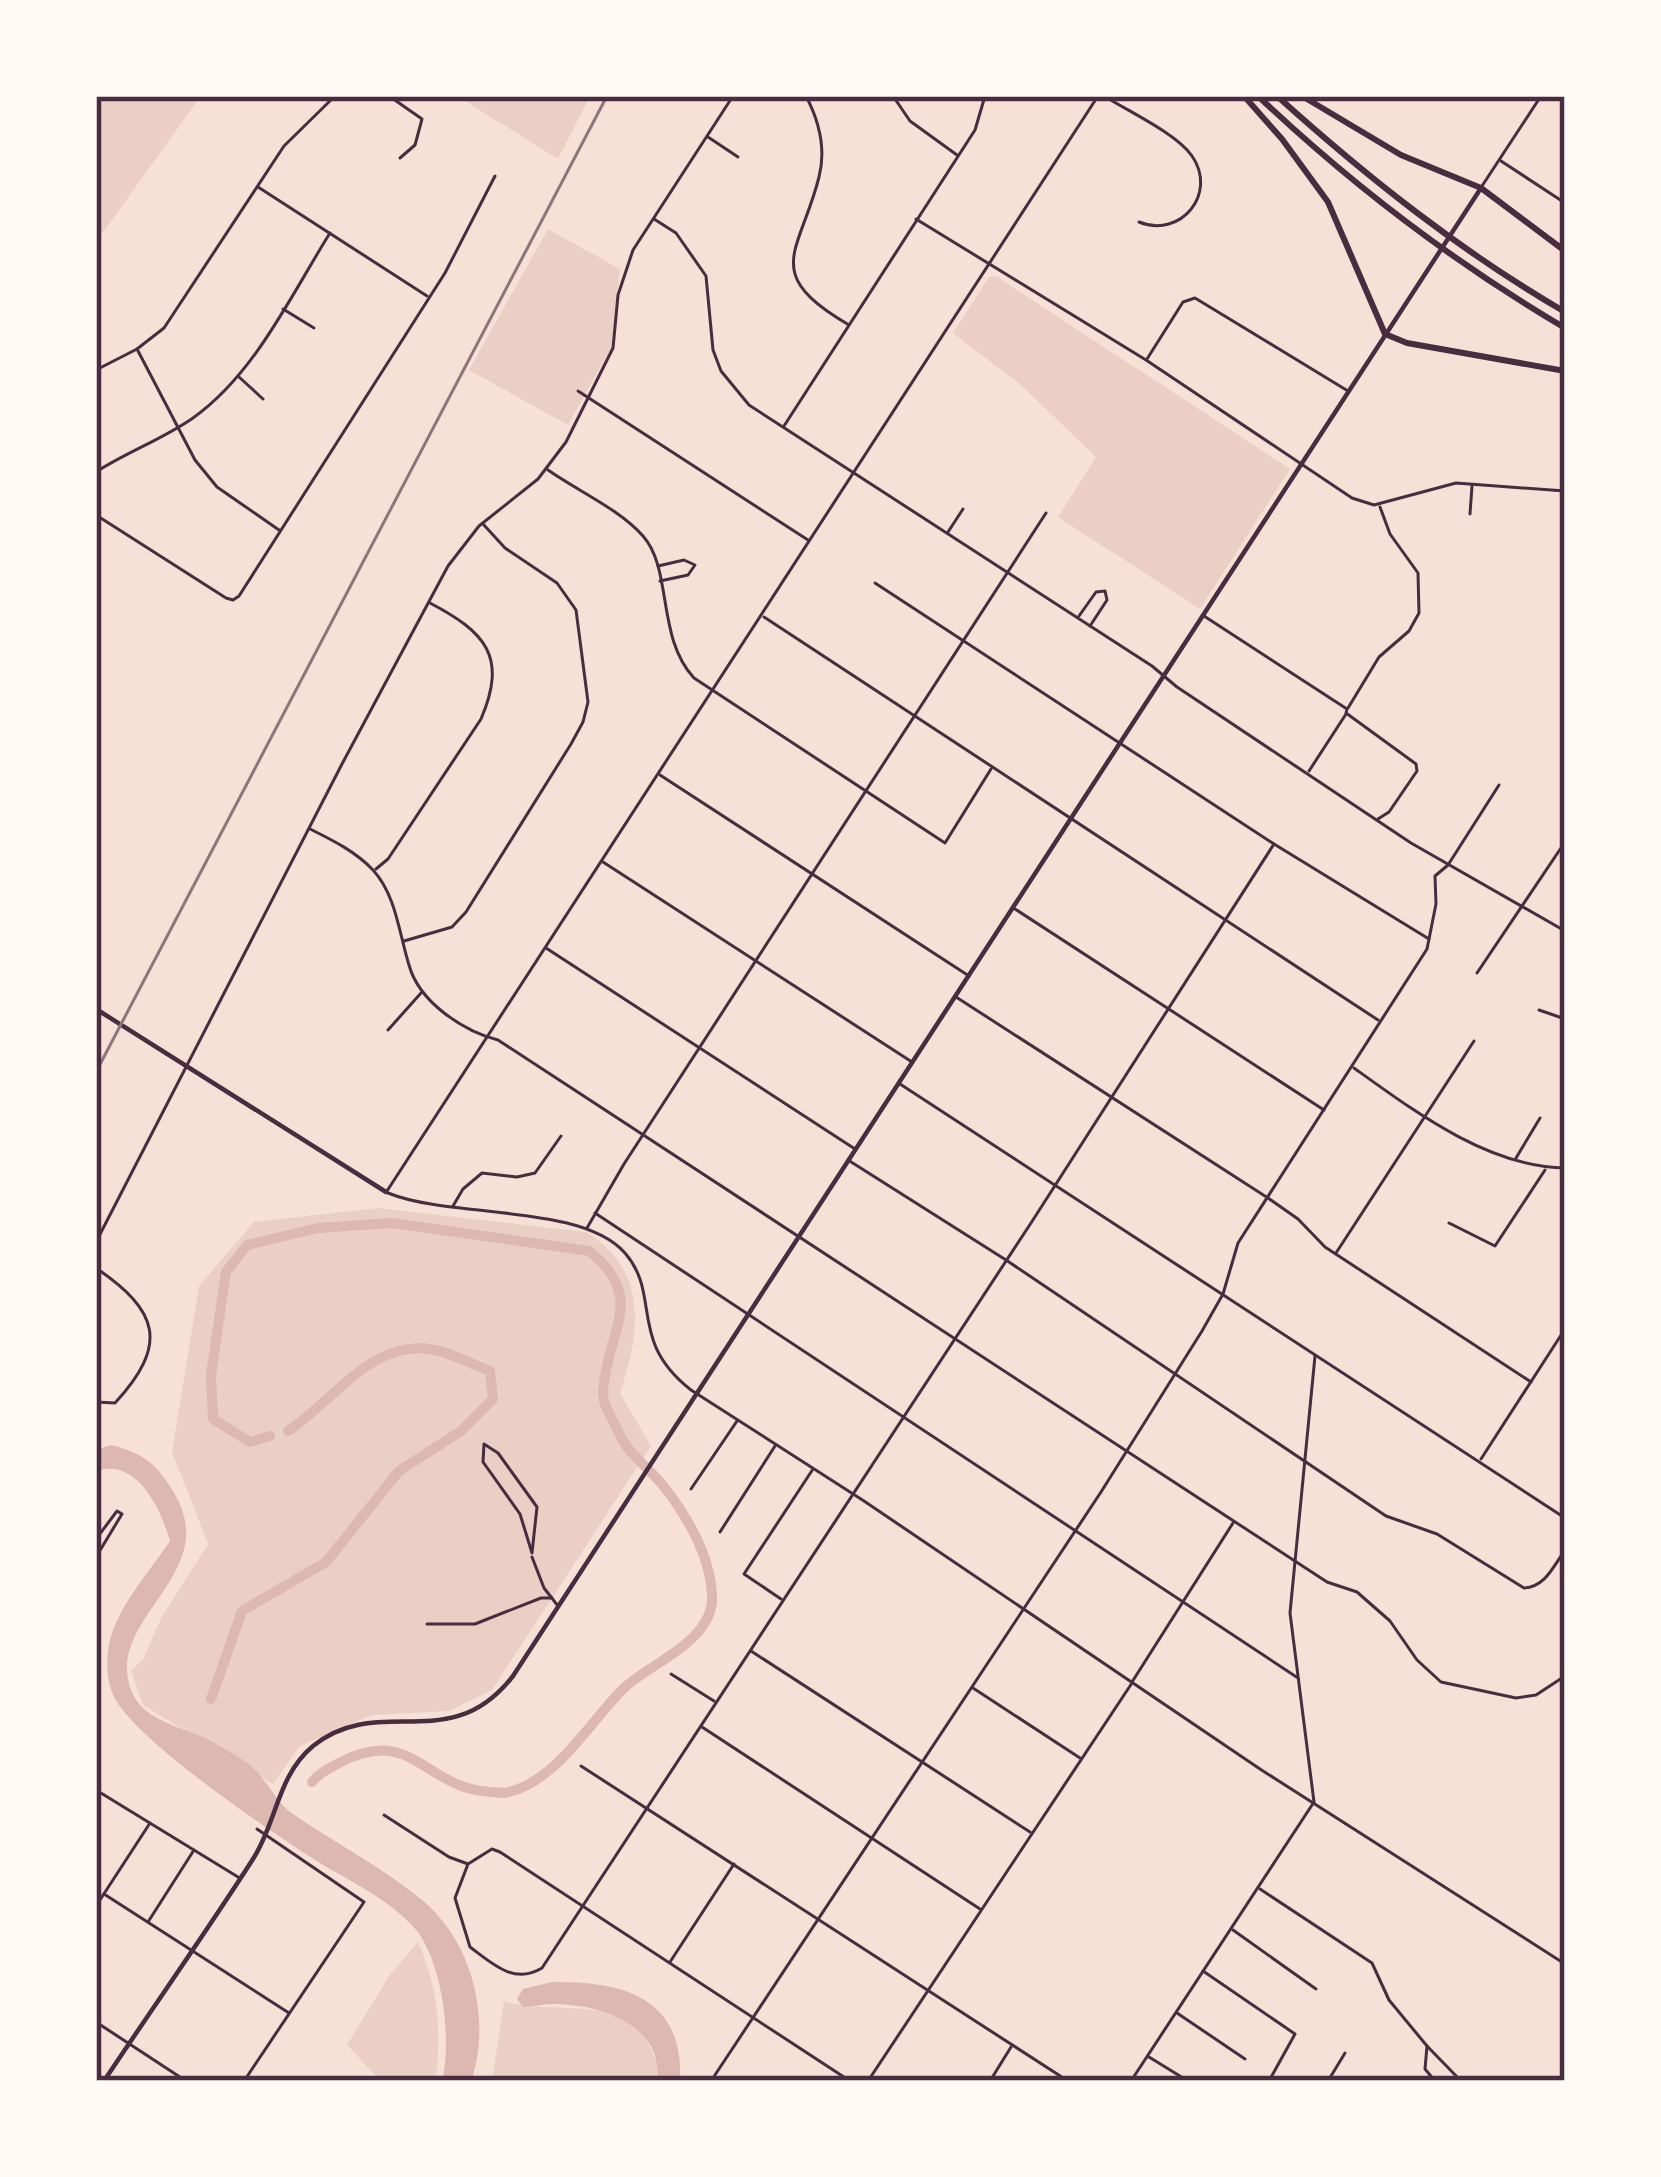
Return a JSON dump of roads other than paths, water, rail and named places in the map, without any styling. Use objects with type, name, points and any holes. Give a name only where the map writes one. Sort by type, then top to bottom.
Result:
[{"type":"highway","points":[[1244,96],[1328,202],[1385,334],[1406,343],[1565,370]]},
{"type":"highway","points":[[1258,96],[1343,174],[1425,238],[1565,328]]},
{"type":"highway","points":[[1276,96],[1429,223],[1565,312]]},
{"type":"highway","points":[[1302,96],[1401,154],[1480,188],[1565,251]]},
{"type":"main road","points":[[104,2081],[239,1878],[266,1831],[282,1786],[314,1746],[351,1726],[386,1721],[438,1723],[477,1710],[504,1688],[1480,188]]},
{"type":"main road","points":[[96,1010],[386,1192]]},
{"type":"street","points":[[96,370],[137,349],[164,328],[292,137],[335,96]]},
{"type":"street","points":[[389,96],[422,119],[415,146],[400,158]]},
{"type":"street","points":[[96,1242],[428,602],[482,522],[546,470],[566,442],[613,348],[622,272],[733,96]]},
{"type":"street","points":[[806,96],[818,125],[822,163],[792,260],[806,294],[850,325]]},
{"type":"street","points":[[893,96],[910,122],[958,155]]},
{"type":"street","points":[[783,427],[975,130],[985,96]]},
{"type":"street","points":[[1139,222],[1160,227],[1185,217],[1199,194],[1198,166],[1182,145],[1101,96],[386,1192],[418,1203],[587,1228],[614,1242],[634,1265],[652,1345],[670,1371],[698,1394],[1565,1964]]},
{"type":"street","points":[[1480,188],[1541,96]]},
{"type":"street","points":[[706,136],[738,157]]},
{"type":"street","points":[[1499,160],[1565,203]]},
{"type":"street","points":[[96,515],[233,600],[429,297],[495,176]]},
{"type":"street","points":[[257,186],[429,297]]},
{"type":"street","points":[[653,218],[676,233],[706,276],[713,350],[721,371],[749,405],[1078,618],[1376,820],[1565,931]]},
{"type":"street","points":[[916,219],[1146,360],[1352,498],[1379,504],[1456,483],[1565,491]]},
{"type":"street","points":[[96,472],[192,419],[237,376],[330,233]]},
{"type":"street","points":[[1146,360],[1190,298],[1202,300],[1348,391]]},
{"type":"street","points":[[282,308],[314,328]]},
{"type":"street","points":[[137,349],[195,460],[217,487],[280,531]]},
{"type":"street","points":[[237,376],[262,399]]},
{"type":"street","points":[[578,391],[810,542]]},
{"type":"street","points":[[546,470],[644,537],[657,566],[678,662],[713,691],[945,842],[992,767]]},
{"type":"street","points":[[1470,514],[1472,484]]},
{"type":"street","points":[[1307,772],[1379,657],[1409,631],[1419,613],[1418,573],[1390,534],[1379,504]]},
{"type":"street","points":[[947,534],[963,509]]},
{"type":"street","points":[[587,1228],[1046,513]]},
{"type":"street","points":[[404,941],[452,927],[466,912],[584,722],[588,702],[576,610],[567,593],[505,548],[482,522]]},
{"type":"street","points":[[657,566],[684,560],[694,566],[688,574],[660,581]]},
{"type":"street","points":[[875,584],[1274,844],[1431,940]]},
{"type":"street","points":[[1078,618],[1096,592],[1105,591],[1107,600],[1090,626]]},
{"type":"street","points":[[374,871],[388,859],[492,694],[495,671],[480,635],[428,602]]},
{"type":"street","points":[[762,616],[1381,1022]]},
{"type":"street","points":[[1204,616],[1347,711],[1416,764],[1417,771],[1389,812],[1376,820]]},
{"type":"street","points":[[659,774],[968,976]]},
{"type":"street","points":[[711,2081],[1175,1374],[1223,1294],[1238,1243],[1431,940],[1435,876],[1448,865],[1499,785]]},
{"type":"street","points":[[308,828],[346,848],[374,871],[386,890],[409,967],[422,992],[445,1012],[498,1040],[1327,1582],[1357,1592],[1390,1621],[1417,1660],[1441,1682],[1516,1698],[1536,1695],[1565,1676]]},
{"type":"street","points":[[1477,973],[1565,842]]},
{"type":"street","points":[[850,2081],[583,1905],[500,1852],[492,1849],[468,1864],[455,1898],[470,1947],[512,1975],[535,1972],[552,1955],[583,1905],[853,1494],[903,1414],[1055,1185],[1274,844]]},
{"type":"street","points":[[601,861],[912,1062]]},
{"type":"street","points":[[1013,908],[1324,1111]]},
{"type":"street","points":[[545,947],[855,1149]]},
{"type":"street","points":[[388,1030],[422,992]]},
{"type":"street","points":[[955,996],[1268,1198],[1335,1254],[1531,1382]]},
{"type":"street","points":[[1539,1010],[1565,1019]]},
{"type":"street","points":[[1335,1254],[1474,1041]]},
{"type":"street","points":[[1352,1067],[1425,1116],[1515,1160],[1565,1168]]},
{"type":"street","points":[[898,1084],[1563,1516],[1565,1508]]},
{"type":"street","points":[[1515,1160],[1540,1118]]},
{"type":"street","points":[[452,1208],[463,1189],[482,1172],[517,1177],[536,1173],[561,1136]]},
{"type":"street","points":[[848,1160],[1006,1260],[1386,1516],[1437,1534],[1524,1588],[1535,1588],[1546,1579],[1565,1550]]},
{"type":"street","points":[[1449,1223],[1496,1246],[1546,1168]]},
{"type":"street","points":[[593,1212],[1298,1678]]},
{"type":"street","points":[[96,1268],[124,1287],[143,1310],[148,1354],[141,1374],[115,1402],[96,1402]]},
{"type":"street","points":[[1480,1460],[1565,1329]]},
{"type":"street","points":[[1131,2081],[1314,1802],[1290,1613],[1316,1354]]},
{"type":"street","points":[[692,1490],[738,1419]]},
{"type":"street","points":[[532,1553],[537,1507],[498,1453],[484,1444],[482,1462],[520,1514],[534,1566],[559,1608]]},
{"type":"street","points":[[720,1532],[776,1444]]},
{"type":"street","points":[[783,1600],[744,1574],[814,1468]]},
{"type":"street","points":[[96,1539],[111,1515],[122,1514],[96,1557]]},
{"type":"street","points":[[868,2081],[1234,1522]]},
{"type":"street","points":[[427,1624],[475,1624],[552,1598]]},
{"type":"street","points":[[750,1650],[1032,1833]]},
{"type":"street","points":[[671,1674],[716,1702]]},
{"type":"street","points":[[971,1687],[1081,1759]]},
{"type":"street","points":[[700,1726],[981,1910]]},
{"type":"street","points":[[581,1766],[1068,2081]]},
{"type":"street","points":[[96,1790],[239,1878]]},
{"type":"street","points":[[384,1815],[468,1864]]},
{"type":"street","points":[[96,1906],[151,1822]]},
{"type":"street","points":[[244,2081],[364,1902],[257,1829]]},
{"type":"street","points":[[148,1922],[195,1849]]},
{"type":"street","points":[[670,1962],[735,1863]]},
{"type":"street","points":[[1258,1888],[1372,1963],[1389,2000],[1461,2081]]},
{"type":"street","points":[[104,1894],[289,2013]]},
{"type":"street","points":[[1231,1928],[1316,1989]]},
{"type":"street","points":[[1203,1971],[1295,2034],[1269,2081]]},
{"type":"street","points":[[1176,2012],[1245,2059]]},
{"type":"street","points":[[96,2022],[186,2081]]},
{"type":"street","points":[[990,2081],[1012,2046]]},
{"type":"street","points":[[1427,2046],[1425,2069],[1435,2081]]},
{"type":"street","points":[[1328,2081],[1346,2054]]},
{"type":"street","points":[[1148,2056],[1188,2081]]},
{"type":"waterway","points":[[270,1436],[250,1442],[213,1419],[211,1375],[226,1272],[247,1245],[318,1228],[392,1223],[589,1251],[607,1268],[620,1300],[603,1391],[606,1407],[623,1441],[659,1481],[697,1538],[712,1595],[710,1612],[691,1639],[633,1680],[557,1763],[526,1785],[504,1793],[468,1788],[402,1754],[385,1751],[341,1762],[312,1782]]},
{"type":"waterway","points":[[211,1699],[242,1611],[326,1562],[399,1471],[461,1431],[493,1399],[490,1371],[435,1350],[392,1353],[356,1374],[288,1431]]},
{"type":"railway","points":[[96,1072],[607,96]]}]
